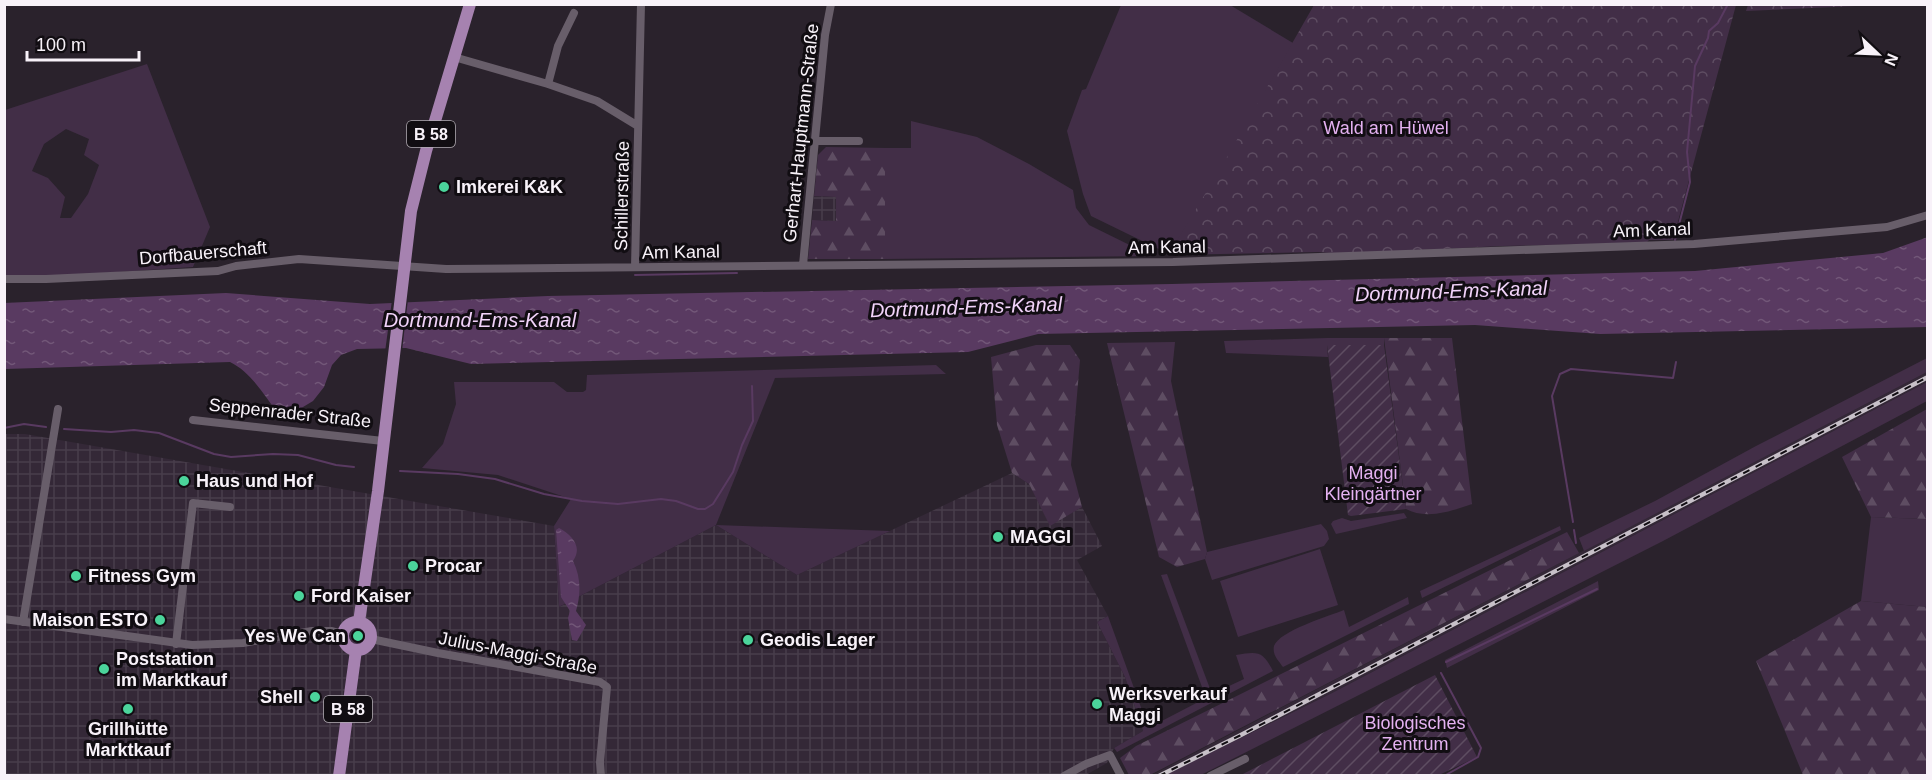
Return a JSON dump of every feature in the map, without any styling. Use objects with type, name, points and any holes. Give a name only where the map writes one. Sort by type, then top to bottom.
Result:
[{"type":"main road","name":"B 58","points":[[404,266],[414,201],[426,151],[470,4]]},
{"type":"main road","name":"Seppenrader Straße","points":[[359,622],[404,266]]},
{"type":"main road","points":[[359,622],[369,628],[371,639],[366,648],[356,650],[346,645],[343,634],[349,624],[359,622]]},
{"type":"main road","name":"B 58","points":[[339,776],[356,650]]},
{"type":"street","name":"Schillerstraße","points":[[635,267],[641,4]]},
{"type":"street","name":"Gerhart-Hauptmann-Straße","points":[[803,265],[825,35],[831,4]]},
{"type":"street","points":[[548,84],[558,46],[573,13]]},
{"type":"street","points":[[454,57],[548,84],[597,101],[638,126]]},
{"type":"street","points":[[816,141],[859,141]]},
{"type":"street","name":"Am Kanal","points":[[404,266],[446,269],[1173,262],[1694,244],[1887,227],[1928,215]]},
{"type":"street","name":"Dorfbauerschaft","points":[[4,279],[218,271],[236,266],[299,259],[404,266]]},
{"type":"street","points":[[23,622],[58,409]]},
{"type":"street","name":"Seppenrader Straße","points":[[193,420],[383,441]]},
{"type":"street","points":[[176,644],[193,503],[230,507]]},
{"type":"street","points":[[4,619],[192,645],[243,643],[323,631],[343,634]]},
{"type":"street","name":"Julius-Maggi-Straße","points":[[371,639],[600,682],[607,687],[600,762],[601,776]]},
{"type":"street","points":[[1064,776],[1110,755],[1121,776]]},
{"type":"street","points":[[1210,776],[1245,759]]},
{"type":"shaded area","points":[[814,196],[836,197],[836,221],[812,220]]},
{"type":"shaded area","points":[[1927,372],[1927,382],[1332,693],[1165,775],[1150,776]]},
{"type":"shaded area","points":[[4,434],[25,434],[554,526],[559,607],[716,525],[797,575],[1012,473],[1029,484],[1050,525],[1082,507],[1102,546],[1077,560],[1108,616],[1097,622],[1125,677],[1143,731],[1114,748],[1107,763],[1084,776],[5,775]]},
{"type":"green space","points":[[1748,4],[1878,5],[1746,11]]},
{"type":"green space","points":[[1121,5],[1230,5],[1293,43],[1216,178],[1169,254],[1091,216],[1067,131],[1082,90],[1086,89]]},
{"type":"green space","name":"Wald am Hüwel","points":[[1314,5],[1736,5],[1673,240],[1649,240],[1646,243],[1501,246],[1344,254],[1318,252],[1168,255]]},
{"type":"green space","points":[[147,64],[210,227],[193,267],[44,277],[5,276],[5,110]],"holes":[[[66,129],[89,139],[84,155],[99,165],[88,194],[71,218],[60,218],[65,197],[48,178],[32,171],[44,144]]]},
{"type":"green space","points":[[911,121],[977,137],[1029,164],[1073,190],[1076,208],[1089,225],[1152,256],[885,259],[885,148],[911,148]]},
{"type":"green space","points":[[826,147],[885,148],[885,259],[808,259],[812,220],[836,221],[836,197],[814,196],[818,155]]},
{"type":"green space","points":[[1384,338],[1384,345],[1327,345],[1328,357],[1226,353],[1224,341]]},
{"type":"green space","points":[[1384,338],[1452,338],[1472,504],[1448,512],[1430,514],[1406,509]]},
{"type":"green space","points":[[1175,342],[1171,381],[1207,552],[1205,559],[1177,567],[1159,557],[1107,343]]},
{"type":"green space","points":[[1036,345],[1070,345],[1080,360],[1071,465],[1082,507],[1050,526],[1029,484],[1012,473],[997,425],[991,357]]},
{"type":"green space","name":"Maggi Kleingärtner","points":[[1327,345],[1384,345],[1406,509],[1348,515]]},
{"type":"green space","points":[[1927,358],[1927,372],[1584,551],[1579,538],[1655,501]]},
{"type":"green space","points":[[936,365],[946,374],[775,378],[716,525],[559,607],[554,526],[571,499],[498,475],[422,468],[443,444],[456,404],[454,382],[554,382],[567,392],[583,392],[586,390],[587,375]]},
{"type":"green space","points":[[1927,382],[1927,401],[1663,541],[1201,775],[1165,775],[1332,693]]},
{"type":"green space","points":[[1927,409],[1927,519],[1871,517],[1842,457]]},
{"type":"green space","points":[[1404,513],[1407,518],[1336,534],[1331,524],[1342,518],[1351,521]]},
{"type":"green space","points":[[1871,517],[1927,519],[1927,607],[1861,601]]},
{"type":"green space","points":[[1321,524],[1327,531],[1329,539],[1324,546],[1212,580],[1205,559],[1207,552]]},
{"type":"green space","points":[[716,525],[890,531],[797,575]]},
{"type":"green space","points":[[1560,526],[1561,530],[1422,598],[1420,591]]},
{"type":"green space","points":[[1567,532],[1579,553],[1150,775],[1129,775],[1120,758],[1136,746]]},
{"type":"green space","points":[[1320,549],[1338,605],[1238,637],[1220,581]]},
{"type":"green space","points":[[1167,574],[1212,694],[1244,679],[1236,655],[1259,654],[1263,656],[1273,671],[1117,752],[1114,748],[1143,731],[1125,677],[1097,622],[1108,616],[1147,724],[1154,725],[1206,698],[1161,575]]},
{"type":"green space","points":[[1598,581],[1599,590],[1447,668],[1445,660]]},
{"type":"green space","points":[[1408,597],[1409,604],[1283,667],[1275,655],[1274,646],[1278,640],[1305,625],[1344,610],[1349,627]]},
{"type":"green space","points":[[1861,601],[1927,607],[1927,775],[1803,775],[1756,661]]},
{"type":"green space","points":[[358,628],[364,631],[367,637],[364,643],[358,646],[352,643],[349,637],[352,631]]},
{"type":"green space","name":"Biologisches Zentrum","points":[[1435,675],[1477,757],[1439,775],[1241,775]]},
{"type":"water","name":"Dortmund-Ems-Kanal","points":[[1928,237],[1927,327],[1600,334],[1475,325],[1038,334],[968,352],[471,364],[406,348],[357,349],[341,355],[332,365],[324,387],[313,401],[293,413],[279,415],[251,378],[230,362],[5,369],[4,303],[226,293],[370,304],[548,296],[1695,271],[1883,253]]},
{"type":"water","points":[[559,528],[572,538],[577,551],[573,561],[578,573],[579,586],[576,611],[586,625],[577,641],[572,640],[568,618],[570,611],[561,597],[556,530]]},
{"type":"pier","points":[[408,299],[402,351],[385,352],[392,300]]},
{"type":"waterway","points":[[1675,240],[1690,182],[1687,152],[1695,66],[1709,31],[1718,23],[1728,4]]},
{"type":"waterway","points":[[635,275],[737,273]]},
{"type":"waterway","points":[[1573,522],[1552,396],[1560,374],[1571,369],[1673,378],[1676,362]]},
{"type":"waterway","points":[[400,471],[458,474],[495,479],[544,494],[582,501],[618,504],[661,499],[705,509],[713,504],[733,472],[753,421],[752,386]]},
{"type":"waterway","points":[[4,428],[24,424],[46,427]]},
{"type":"waterway","points":[[64,429],[111,432],[134,430],[159,433],[214,454],[231,457],[298,455],[336,465],[354,467]]},
{"type":"waterway","points":[[1574,530],[1576,543]]},
{"type":"waterway","points":[[1446,662],[1597,589]]},
{"type":"waterway","points":[[1441,673],[1481,748],[1478,757],[1444,776]]},
{"type":"railway","points":[[1159,776],[1928,377]]},
{"type":"place","name":"Imkerei K&K","points":[[444,187]]},
{"type":"place","name":"Haus und Hof","points":[[184,481]]},
{"type":"place","name":"MAGGI","points":[[998,537]]},
{"type":"place","name":"Procar","points":[[413,566]]},
{"type":"place","name":"Fitness Gym","points":[[76,576]]},
{"type":"place","name":"Ford Kaiser","points":[[299,596]]},
{"type":"place","name":"Maison ESTO","points":[[160,620]]},
{"type":"place","name":"Yes We Can","points":[[358,636]]},
{"type":"place","name":"Geodis Lager","points":[[748,640]]},
{"type":"place","name":"Poststation im Marktkauf","points":[[104,669]]},
{"type":"place","name":"Shell","points":[[315,697]]},
{"type":"place","name":"Werksverkauf Maggi","points":[[1097,704]]},
{"type":"place","name":"Grillhütte Marktkauf","points":[[128,709]]}]
